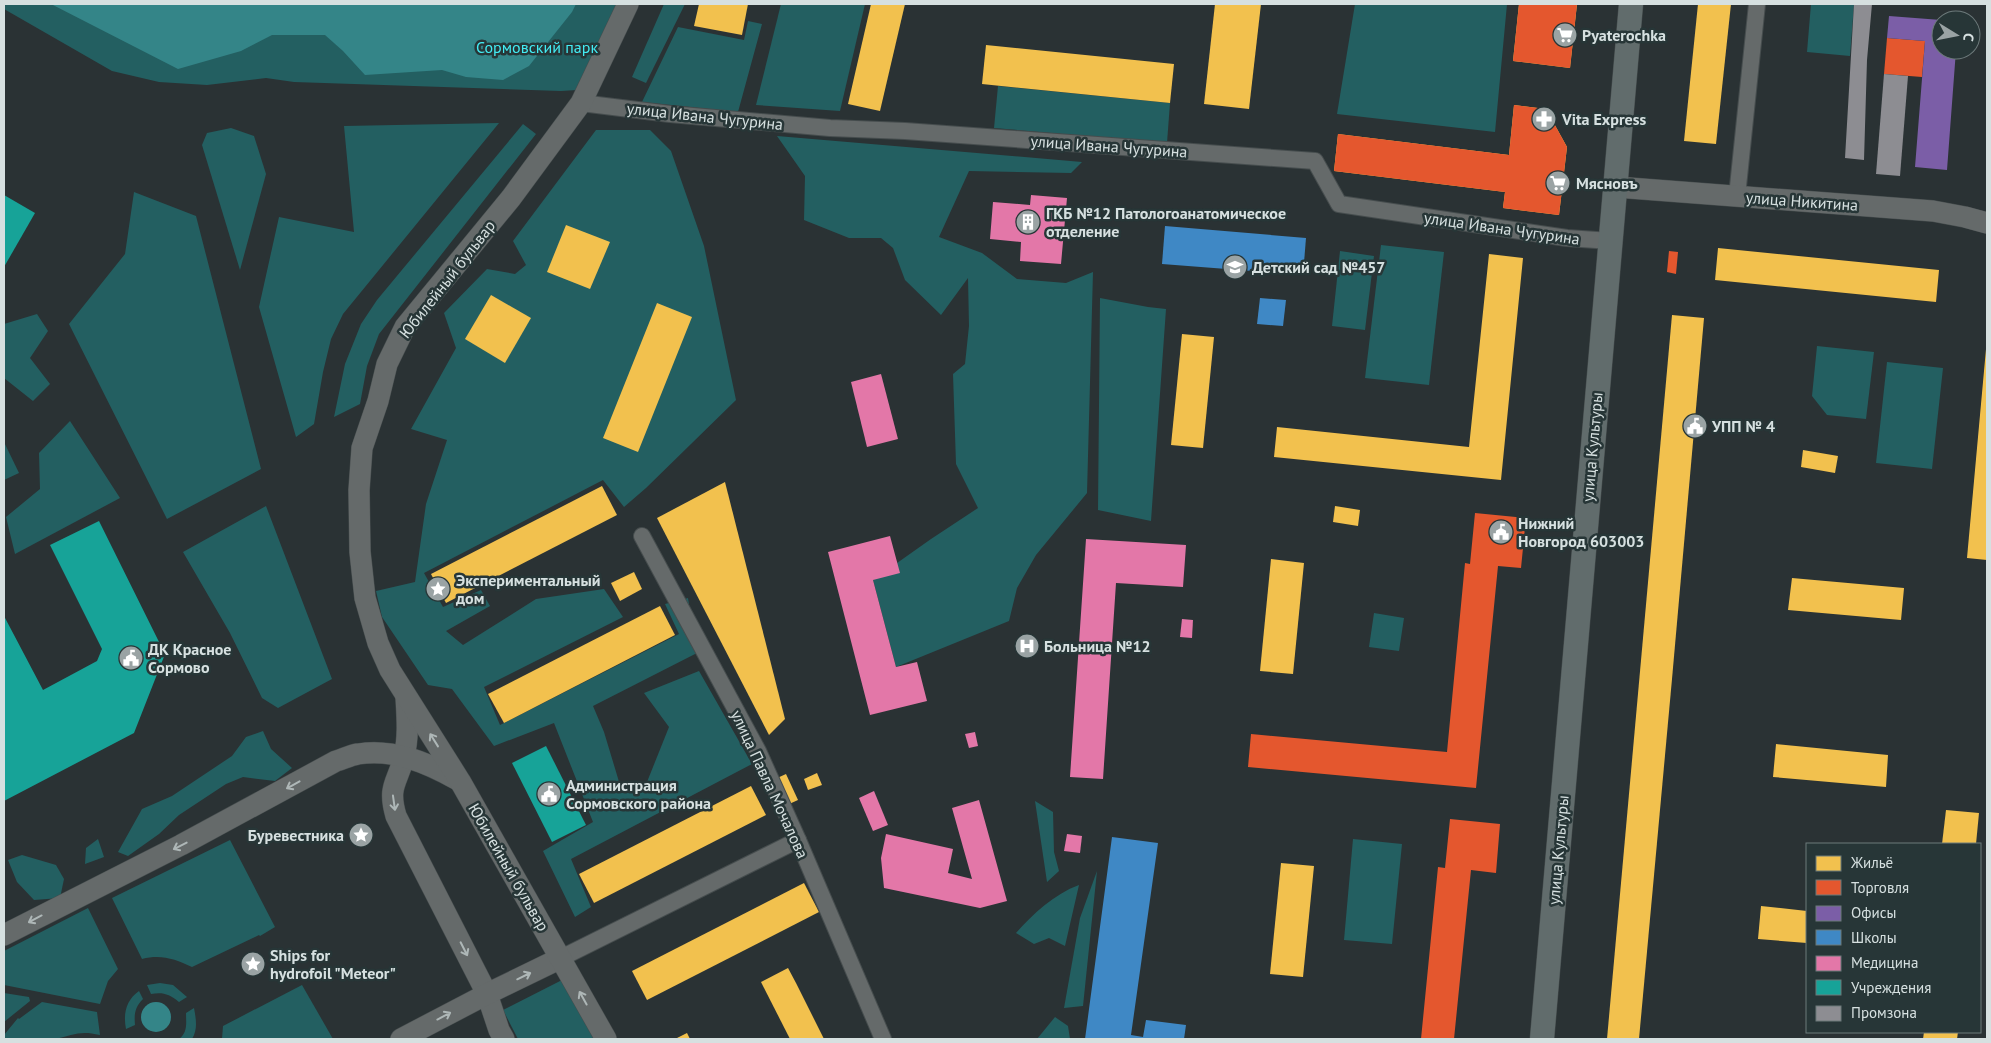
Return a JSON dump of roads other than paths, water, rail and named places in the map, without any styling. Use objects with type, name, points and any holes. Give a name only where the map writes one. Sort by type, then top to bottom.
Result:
[{"type":"main road","name":"улица Культуры","points":[[1542,1039],[1631,4]]},
{"type":"street","name":"Юбилейный бульвар","points":[[606,1039],[460,782],[390,670],[378,643],[365,598],[360,552],[362,448],[378,401],[387,364],[405,327],[511,198],[582,102],[628,4]]},
{"type":"street","points":[[1737,196],[1757,4]]},
{"type":"street","name":"улица Ивана Чугурина","points":[[582,102],[670,114],[811,126],[1315,161],[1340,204],[1567,238],[1611,241]]},
{"type":"street","name":"улица Никитина","points":[[1616,187],[1933,211],[1965,216],[1987,224]]},
{"type":"street","name":"улица Павла Мочалова","points":[[642,536],[758,752],[798,840],[883,1039]]},
{"type":"street","name":"Юбилейный бульвар","points":[[406,697],[407,740],[404,757],[393,787],[392,801],[396,816],[487,994],[504,1039]]},
{"type":"street","points":[[4,935],[189,841],[336,761],[358,754],[380,753],[404,757],[434,767],[460,782]]},
{"type":"street","points":[[401,1039],[487,994],[798,840]]},
{"type":"street","points":[[550,939],[582,947]]},
{"type":"place","name":"Pyaterochka","points":[[1565,35]]},
{"type":"place","name":"Vita Express","points":[[1544,119]]},
{"type":"place","name":"Мясновъ","points":[[1558,183]]},
{"type":"place","name":"ГКБ №12 Патологоанатомическое отделение","points":[[1028,222]]},
{"type":"place","name":"Детский сад №457","points":[[1235,267]]},
{"type":"place","name":"УПП № 4","points":[[1695,426]]},
{"type":"place","name":"Нижний Новгород 603003","points":[[1501,532]]},
{"type":"place","name":"Экспериментальный дом","points":[[438,589]]},
{"type":"place","name":"Больница №12","points":[[1027,646]]},
{"type":"place","name":"ДК Красное Сормово","points":[[131,658]]},
{"type":"place","name":"Администрация Сормовского района","points":[[549,794]]},
{"type":"place","name":"Буревестника","points":[[361,835]]},
{"type":"place","name":"Ships for hydrofoil \"Meteor\"","points":[[253,964]]},
{"type":"park label","name":"Сормовский парк","points":[[537,47]]}]
